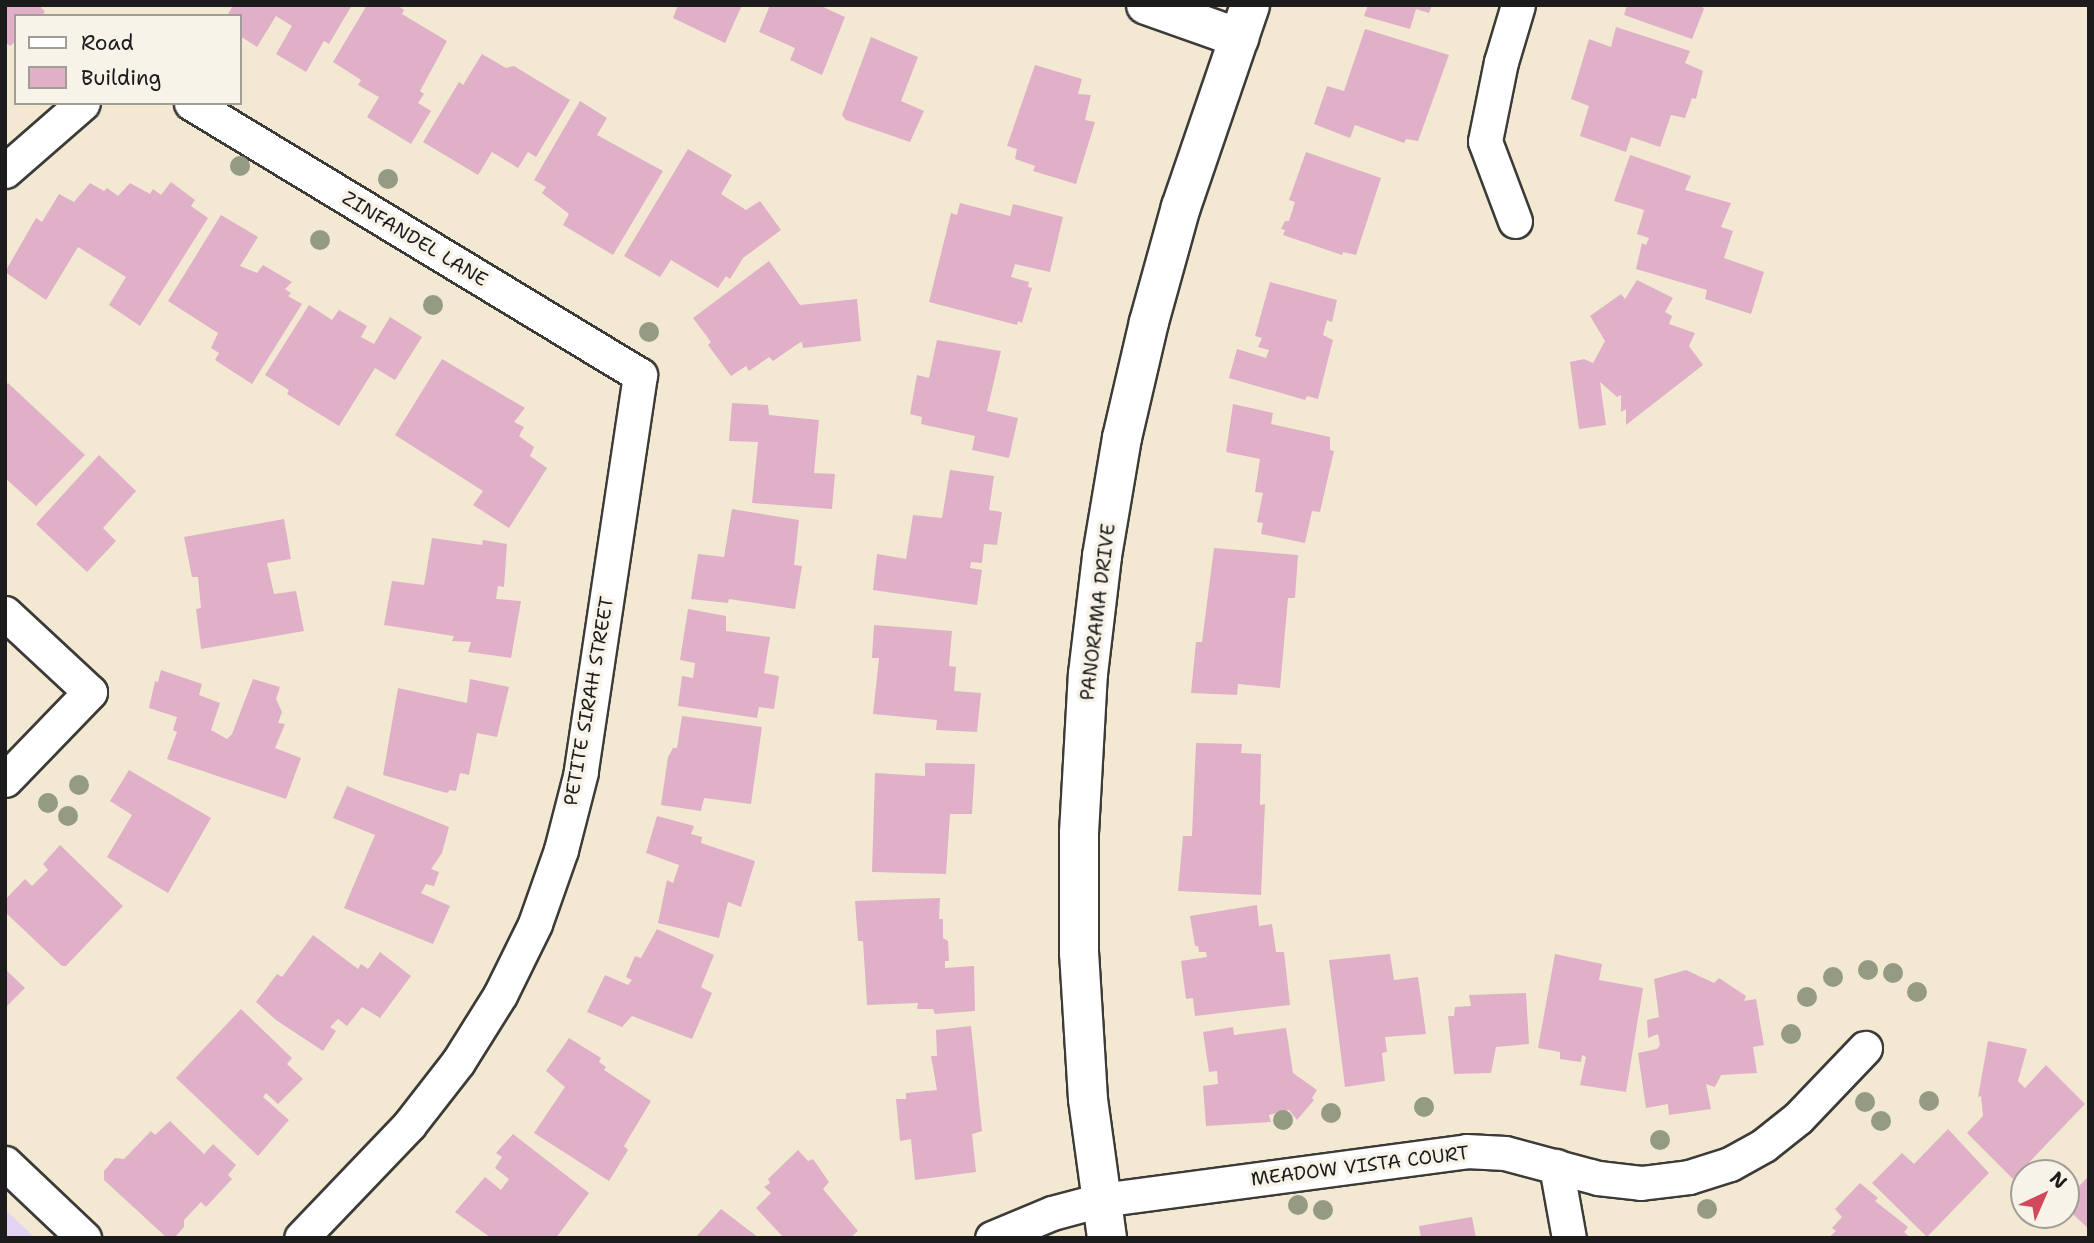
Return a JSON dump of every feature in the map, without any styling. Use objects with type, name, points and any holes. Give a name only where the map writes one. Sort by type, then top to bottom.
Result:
[{"type":"street","points":[[1146,5],[1244,22]]},
{"type":"street","points":[[1515,221],[1485,141],[1500,62],[1518,5]]},
{"type":"street","name":"PANORAMA DRIVE","points":[[1107,1238],[1088,1099],[1079,953],[1079,833],[1088,674],[1102,556],[1122,438],[1149,322],[1181,208],[1244,22]]},
{"type":"street","points":[[5,171],[81,105]]},
{"type":"street","name":"ZINFANDEL LANE","points":[[194,105],[640,375]]},
{"type":"street","name":"PETITE SIRAH STREET","points":[[301,1238],[409,1125],[458,1062],[500,995],[535,924],[562,849],[581,772],[640,375]]},
{"type":"street","points":[[5,612],[90,692],[5,780]]},
{"type":"street","name":"MEADOW VISTA COURT","points":[[992,1238],[1052,1213],[1101,1200],[1465,1151],[1505,1153],[1598,1178],[1641,1182],[1689,1177],[1730,1164],[1764,1145],[1798,1118],[1865,1048]]},
{"type":"street","points":[[5,1163],[84,1238]]},
{"type":"street","points":[[1556,1166],[1569,1238]]},
{"type":"shaded area","points":[[5,1209],[35,1238],[5,1238]]},
{"type":"building","points":[[5,5],[39,5],[45,12],[43,14],[14,14],[14,43],[10,46],[5,42]]},
{"type":"building","points":[[233,5],[352,5],[329,44],[324,41],[306,72],[276,54],[292,26],[276,16],[257,47],[242,37],[242,14],[228,14]]},
{"type":"building","points":[[367,5],[397,5],[404,10],[402,14],[447,41],[420,91],[424,94],[418,103],[431,111],[411,144],[367,117],[379,97],[358,85],[361,80],[333,62]]},
{"type":"building","points":[[678,5],[742,5],[725,43],[673,18]]},
{"type":"building","points":[[770,5],[819,5],[845,17],[822,75],[790,60],[795,48],[759,32]]},
{"type":"building","points":[[1368,5],[1432,5],[1429,13],[1416,9],[1410,29],[1364,16]]},
{"type":"building","points":[[1627,5],[1700,5],[1704,9],[1692,39],[1624,15]]},
{"type":"building","points":[[1616,27],[1690,51],[1685,63],[1703,71],[1696,99],[1692,98],[1685,118],[1671,115],[1660,147],[1631,137],[1626,152],[1580,136],[1589,106],[1571,99],[1589,39],[1611,47]]},
{"type":"building","points":[[1365,29],[1449,55],[1418,141],[1406,139],[1404,143],[1355,125],[1350,138],[1314,124],[1327,86],[1344,91]]},
{"type":"building","points":[[871,37],[918,57],[901,101],[924,111],[910,142],[846,120],[842,115]]},
{"type":"building","points":[[482,54],[506,68],[514,66],[570,100],[536,157],[528,152],[518,168],[492,152],[478,175],[423,142],[459,82],[463,85]]},
{"type":"building","points":[[1035,65],[1082,79],[1078,94],[1091,95],[1085,120],[1095,122],[1076,184],[1033,171],[1035,166],[1015,159],[1017,149],[1007,146]]},
{"type":"building","points":[[580,101],[607,118],[597,135],[663,171],[613,255],[563,225],[569,214],[542,193],[546,187],[534,180]]},
{"type":"building","points":[[688,149],[732,175],[721,194],[746,210],[760,201],[781,230],[743,258],[730,279],[726,276],[718,288],[671,260],[660,277],[624,256]]},
{"type":"building","points":[[1306,152],[1381,178],[1356,255],[1343,252],[1342,255],[1283,235],[1285,230],[1281,229],[1285,221],[1289,221],[1295,202],[1289,200]]},
{"type":"building","points":[[1630,155],[1691,176],[1685,190],[1731,203],[1721,227],[1733,231],[1724,258],[1764,272],[1751,314],[1705,299],[1707,290],[1636,269],[1642,243],[1646,245],[1649,238],[1637,234],[1644,210],[1614,201]]},
{"type":"building","points":[[171,182],[195,200],[191,206],[208,218],[140,326],[109,305],[126,277],[78,247],[46,300],[5,272],[36,218],[42,222],[59,194],[74,202],[90,183],[104,191],[107,188],[118,196],[130,183],[150,194],[153,189],[161,195]]},
{"type":"building","points":[[960,203],[1010,216],[1013,204],[1063,217],[1050,272],[1015,264],[1011,277],[1029,282],[1028,287],[1032,288],[1022,323],[1018,321],[1017,325],[929,302],[951,213],[957,215]]},
{"type":"building","points":[[221,215],[258,237],[240,266],[257,273],[263,265],[292,282],[285,289],[291,293],[288,296],[302,304],[252,384],[215,360],[219,353],[211,348],[218,333],[168,301]]},
{"type":"building","points":[[769,261],[800,305],[857,299],[861,341],[803,348],[802,342],[773,361],[769,357],[749,371],[746,366],[731,376],[708,345],[711,342],[693,318]]},
{"type":"building","points":[[1637,280],[1673,298],[1665,312],[1672,316],[1669,324],[1695,333],[1689,346],[1703,365],[1626,425],[1626,409],[1621,412],[1621,395],[1617,397],[1600,382],[1606,425],[1579,429],[1570,362],[1584,359],[1593,363],[1605,341],[1590,316],[1621,294],[1625,299]]},
{"type":"building","points":[[1270,282],[1337,300],[1332,322],[1327,320],[1323,335],[1333,340],[1318,399],[1307,396],[1305,400],[1229,378],[1237,349],[1266,358],[1269,350],[1258,347],[1262,338],[1255,336]]},
{"type":"building","points":[[309,305],[332,320],[339,310],[367,326],[361,337],[374,344],[390,317],[422,337],[395,380],[375,368],[339,426],[287,394],[289,390],[265,375]]},
{"type":"building","points":[[937,340],[1001,351],[987,411],[1018,418],[1009,458],[972,450],[975,436],[921,424],[922,417],[910,414],[917,375],[929,378]]},
{"type":"building","points":[[442,359],[525,408],[514,422],[524,427],[519,436],[534,447],[530,456],[547,468],[509,528],[473,505],[483,491],[395,435]]},
{"type":"building","points":[[8,383],[85,455],[36,506],[5,478],[5,386]]},
{"type":"building","points":[[732,403],[768,405],[769,415],[819,420],[814,473],[835,474],[832,509],[752,503],[758,442],[729,441]]},
{"type":"building","points":[[1233,404],[1273,413],[1271,424],[1330,437],[1330,450],[1334,451],[1320,512],[1312,511],[1305,543],[1261,534],[1263,523],[1257,522],[1263,493],[1255,492],[1260,459],[1226,452]]},
{"type":"building","points":[[99,455],[136,491],[103,528],[116,541],[87,572],[36,524]]},
{"type":"building","points":[[950,470],[994,476],[989,510],[1002,512],[997,545],[984,544],[982,563],[971,562],[970,568],[982,570],[977,605],[873,590],[877,554],[906,559],[913,515],[942,518]]},
{"type":"building","points":[[732,509],[799,520],[794,565],[802,566],[795,609],[729,599],[728,603],[691,599],[698,554],[724,557]]},
{"type":"building","points":[[284,519],[291,559],[267,563],[274,594],[296,591],[304,631],[201,649],[196,609],[201,608],[198,577],[192,577],[184,537]]},
{"type":"building","points":[[432,538],[482,545],[483,540],[507,544],[504,587],[498,586],[496,599],[521,601],[511,658],[468,652],[471,642],[452,641],[454,636],[384,625],[392,581],[424,585]]},
{"type":"building","points":[[1214,548],[1298,555],[1295,598],[1288,598],[1280,688],[1238,684],[1237,695],[1191,693],[1196,642],[1202,642]]},
{"type":"building","points":[[688,609],[726,616],[726,631],[770,637],[764,673],[779,676],[774,709],[759,707],[757,718],[678,706],[682,676],[693,678],[695,663],[680,660]]},
{"type":"building","points":[[874,625],[952,631],[949,666],[956,667],[954,691],[981,693],[977,732],[936,730],[937,720],[873,714],[879,658],[872,658]]},
{"type":"building","points":[[161,670],[202,684],[199,695],[220,703],[211,730],[227,739],[232,734],[253,679],[280,687],[276,699],[282,712],[278,723],[285,724],[275,748],[301,758],[286,799],[167,759],[177,732],[173,730],[177,717],[149,708],[155,681],[158,682]]},
{"type":"building","points":[[470,679],[509,687],[497,737],[477,733],[469,775],[460,773],[456,791],[450,790],[447,793],[383,775],[398,688],[467,703]]},
{"type":"building","points":[[682,716],[762,727],[751,804],[704,798],[701,811],[661,805],[668,757],[673,748],[677,748]]},
{"type":"building","points":[[1196,743],[1242,744],[1241,753],[1261,754],[1260,805],[1265,804],[1261,895],[1178,891],[1183,836],[1192,836]]},
{"type":"building","points":[[925,763],[975,764],[972,814],[950,814],[946,874],[872,872],[875,773],[925,776]]},
{"type":"building","points":[[129,770],[211,818],[168,893],[107,857],[132,815],[110,801]]},
{"type":"building","points":[[347,786],[449,827],[442,853],[431,869],[439,872],[434,886],[426,884],[421,893],[450,906],[433,944],[344,908],[375,835],[333,818]]},
{"type":"building","points":[[657,816],[694,826],[691,834],[702,837],[701,843],[755,861],[741,907],[728,902],[719,938],[658,923],[667,880],[673,883],[679,865],[646,853]]},
{"type":"building","points":[[60,845],[123,906],[66,966],[62,966],[5,912],[5,900],[25,879],[32,886],[48,870],[43,864]]},
{"type":"building","points":[[940,898],[939,919],[943,919],[943,938],[948,941],[949,961],[945,961],[945,968],[974,966],[975,1011],[935,1014],[933,1009],[917,1009],[918,1003],[867,1005],[863,941],[858,941],[855,901]]},
{"type":"building","points":[[1257,905],[1259,926],[1272,924],[1276,952],[1284,952],[1290,1005],[1195,1016],[1193,998],[1186,999],[1181,961],[1207,957],[1206,952],[1199,952],[1198,946],[1195,946],[1190,916]]},
{"type":"building","points":[[657,929],[714,955],[701,987],[712,993],[692,1039],[632,1016],[622,1027],[587,1012],[605,975],[628,985],[632,980],[626,977],[635,956],[641,958]]},
{"type":"building","points":[[313,935],[358,969],[361,964],[368,969],[380,952],[411,976],[380,1018],[362,1007],[347,1026],[338,1019],[330,1027],[336,1031],[323,1051],[276,1020],[256,1002],[277,974],[282,977]]},
{"type":"building","points":[[1390,954],[1394,980],[1418,977],[1426,1034],[1385,1037],[1387,1052],[1382,1053],[1385,1081],[1345,1087],[1329,960]]},
{"type":"building","points":[[1555,954],[1602,964],[1599,980],[1643,988],[1626,1092],[1580,1085],[1586,1057],[1582,1055],[1581,1062],[1560,1059],[1560,1052],[1538,1048]]},
{"type":"building","points":[[5,969],[25,988],[5,1008]]},
{"type":"building","points":[[1686,970],[1714,983],[1719,978],[1746,996],[1744,1001],[1756,999],[1764,1045],[1753,1047],[1757,1073],[1721,1075],[1715,1087],[1706,1084],[1711,1109],[1669,1115],[1668,1104],[1646,1108],[1638,1053],[1657,1049],[1660,1045],[1658,1034],[1648,1038],[1647,1020],[1659,1017],[1654,979]]},
{"type":"building","points":[[1526,993],[1529,1044],[1496,1047],[1491,1073],[1454,1074],[1448,1016],[1454,1016],[1455,1007],[1471,1006],[1469,995]]},
{"type":"building","points":[[241,1009],[292,1058],[287,1064],[303,1079],[278,1104],[266,1093],[263,1097],[289,1120],[258,1156],[176,1078]]},
{"type":"building","points":[[971,1026],[982,1131],[972,1134],[976,1172],[915,1180],[911,1139],[900,1141],[896,1099],[906,1099],[906,1093],[937,1090],[931,1056],[937,1056],[936,1030]]},
{"type":"building","points":[[1233,1027],[1234,1035],[1286,1028],[1293,1073],[1317,1090],[1312,1098],[1314,1100],[1297,1120],[1289,1110],[1269,1115],[1271,1122],[1206,1126],[1203,1086],[1218,1084],[1217,1071],[1209,1072],[1203,1032]]},
{"type":"building","points":[[569,1038],[601,1058],[599,1062],[606,1067],[604,1070],[651,1101],[624,1146],[628,1150],[609,1181],[534,1133],[565,1087],[546,1071]]},
{"type":"building","points":[[1988,1041],[2027,1049],[2018,1081],[2025,1088],[2046,1065],[2085,1104],[2032,1159],[2010,1159],[2010,1176],[1967,1133],[1983,1116],[1981,1096],[1978,1097]]},
{"type":"building","points":[[170,1121],[204,1154],[213,1144],[236,1165],[228,1175],[232,1179],[206,1207],[201,1202],[184,1220],[184,1227],[175,1237],[166,1237],[104,1180],[104,1171],[115,1158],[124,1159],[151,1131],[155,1135]]},
{"type":"building","points":[[1948,1129],[1989,1173],[1927,1237],[1872,1183],[1902,1153],[1914,1164]]},
{"type":"building","points":[[513,1134],[589,1193],[556,1238],[491,1238],[455,1212],[485,1177],[501,1190],[509,1179],[495,1168],[502,1157],[496,1153]]},
{"type":"building","points":[[798,1150],[808,1161],[813,1159],[829,1182],[823,1189],[858,1231],[850,1238],[784,1238],[756,1208],[771,1193],[764,1187],[770,1183],[768,1179]]},
{"type":"building","points":[[2089,1176],[2089,1229],[2080,1221],[2080,1185]]},
{"type":"building","points":[[1860,1183],[1878,1198],[1875,1201],[1908,1227],[1904,1232],[1911,1238],[1828,1238],[1836,1231],[1832,1228],[1842,1217],[1835,1209]]},
{"type":"building","points":[[721,1209],[759,1238],[695,1238]]},
{"type":"building","points":[[1472,1217],[1476,1238],[1421,1238],[1419,1226]]}]
